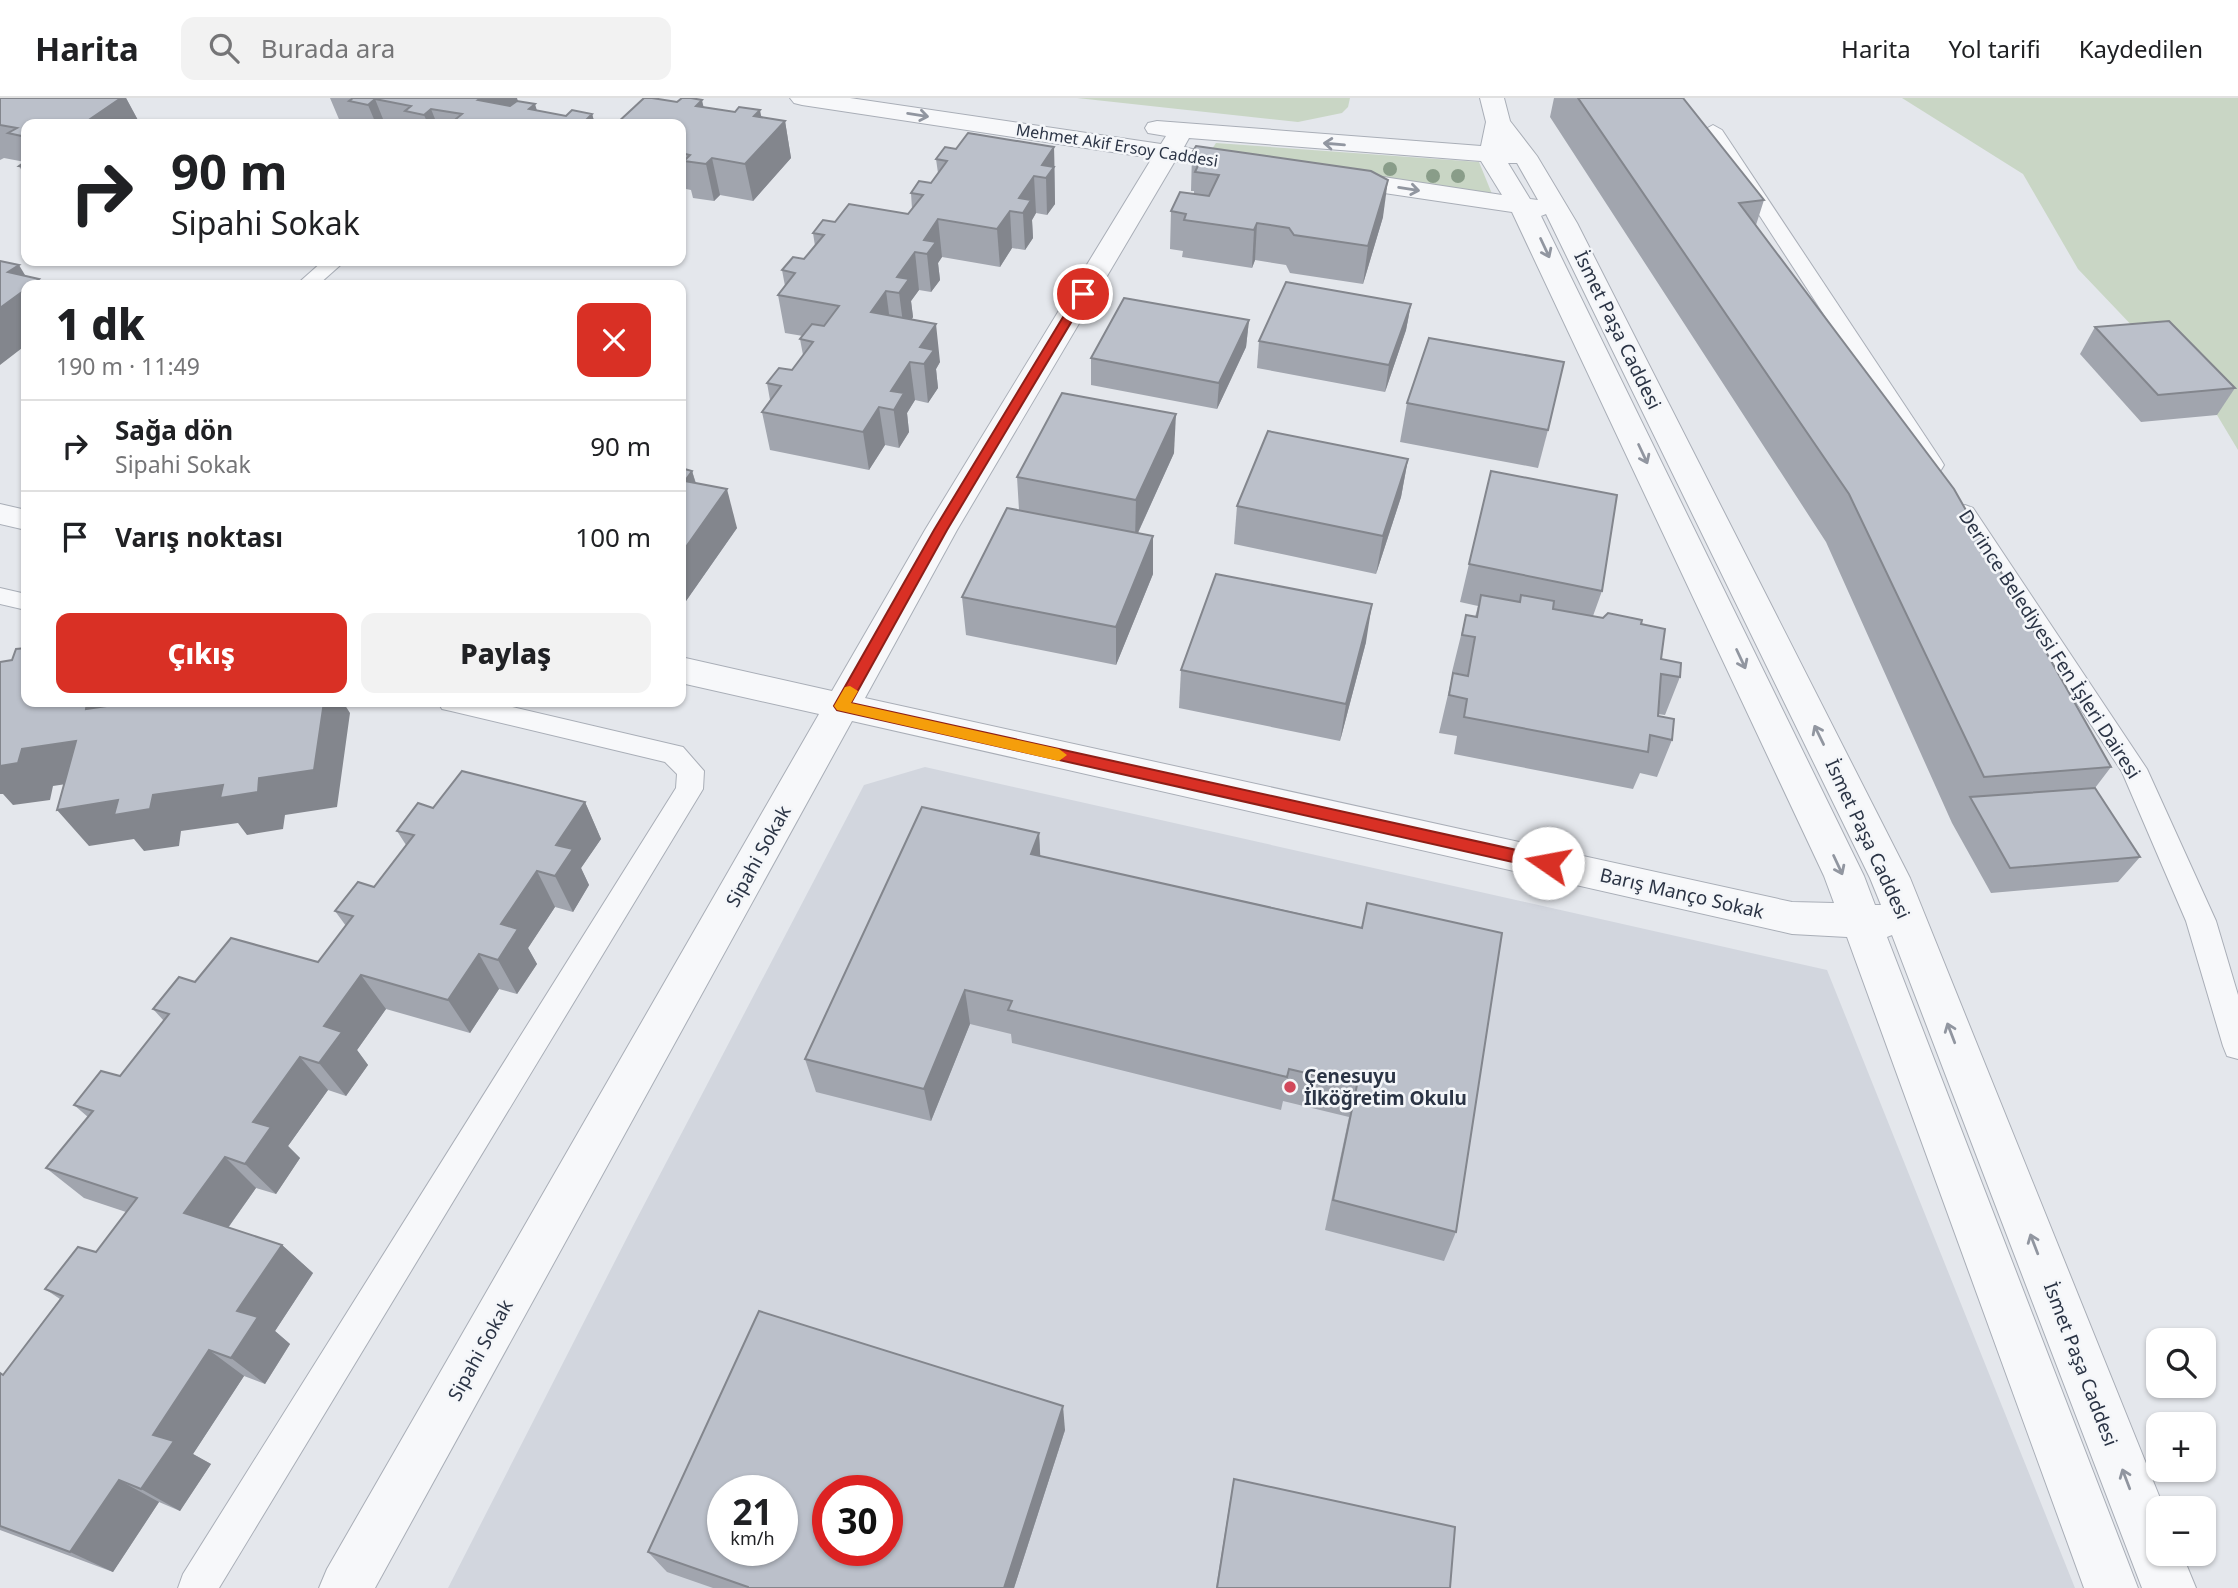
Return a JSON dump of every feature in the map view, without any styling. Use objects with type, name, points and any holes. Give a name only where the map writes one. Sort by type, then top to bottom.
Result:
[{"type":"street","name":"Mehmet Akif Ersoy Caddesi","points":[[802,98],[1174,142],[1501,133]]},
{"type":"street","name":"Mehmet Akif Ersoy Caddesi","points":[[937,98],[1174,142],[1209,159]]},
{"type":"street","name":"İsmet Paşa Caddesi","points":[[1501,133],[1890,878],[2169,1588]]},
{"type":"street","name":"Sipahi Sokak","points":[[346,1588],[948,518],[1174,142]]},
{"type":"street","points":[[1318,176],[1540,208]]},
{"type":"street","name":"İsmet Paşa Caddesi","points":[[1540,208],[1533,224],[1838,864],[2111,1588]]},
{"type":"street","points":[[0,514],[21,519]]},
{"type":"street","name":"Barış Manço Sokak","points":[[686,671],[1792,918],[1908,923]]},
{"type":"lane","name":"Derince Belediyesi Fen İşleri Dairesi","points":[[1713,130],[2134,769],[2201,921],[2238,1046]]},
{"type":"lane","points":[[312,280],[329,266]]},
{"type":"lane","points":[[0,596],[21,601]]},
{"type":"lane","points":[[197,1588],[689,789],[691,771],[674,754],[476,707]]},
{"type":"shaded area","name":"Çenesuyu İlköğretim Okulu","points":[[925,767],[1827,970],[2075,1588],[448,1588],[634,1224],[864,785]]},
{"type":"green space","points":[[1077,98],[1350,98],[1348,107],[1342,113],[1298,122]]},
{"type":"green space","points":[[1902,98],[2238,98],[2238,450],[2217,415],[2078,269],[2023,174]]},
{"type":"green space","points":[[1216,143],[1479,162],[1492,194],[1210,152]]},
{"type":"building","points":[[0,98],[121,98],[90,119],[21,119],[21,136],[8,133],[17,128],[0,125]]},
{"type":"building","points":[[353,98],[481,98],[478,100],[510,106],[517,101],[535,104],[529,109],[566,116],[572,110],[592,114],[587,119],[456,119],[462,114],[431,109],[424,115],[405,111],[411,106],[375,99],[368,105],[349,101]]},
{"type":"building","points":[[644,98],[677,102],[682,98],[691,98],[702,100],[696,106],[735,112],[739,107],[760,110],[754,116],[785,121],[745,164],[712,158],[706,164],[686,161],[690,155],[686,154],[686,119],[621,119]]},
{"type":"building","points":[[1578,98],[1683,98],[1764,200],[1739,203],[1954,489],[2111,767],[1984,777],[1849,494]]},
{"type":"building","points":[[968,133],[1054,147],[1042,165],[1054,167],[1046,178],[1034,176],[1019,198],[1031,200],[1023,213],[1010,211],[997,229],[938,219],[924,240],[936,242],[927,254],[915,252],[897,277],[909,279],[899,293],[886,291],[871,312],[936,324],[920,347],[934,350],[924,364],[910,362],[891,391],[904,393],[894,410],[879,407],[863,432],[762,412],[781,386],[767,383],[779,368],[792,370],[813,342],[800,339],[812,324],[824,326],[839,306],[778,295],[795,273],[782,270],[793,257],[804,259],[824,235],[813,233],[823,220],[835,222],[849,204],[908,214],[923,195],[911,193],[919,181],[931,183],[947,161],[936,159],[945,147],[956,149]]},
{"type":"building","points":[[1196,146],[1371,171],[1388,180],[1368,246],[1294,235],[1289,228],[1257,223],[1254,230],[1184,220],[1186,214],[1171,211],[1180,192],[1209,196],[1219,175],[1195,172],[1203,155],[1192,153]]},
{"type":"building","points":[[0,261],[19,265],[8,272],[39,279],[21,280],[21,293],[0,308]]},
{"type":"building","points":[[1286,282],[1411,304],[1389,365],[1259,341]]},
{"type":"building","points":[[1124,298],[1249,320],[1219,383],[1091,358]]},
{"type":"building","points":[[2169,321],[2235,388],[2158,395],[2095,327]]},
{"type":"building","points":[[1429,338],[1564,362],[1548,430],[1407,403]]},
{"type":"building","points":[[1062,393],[1176,414],[1136,500],[1017,477]]},
{"type":"building","points":[[1268,431],[1408,459],[1383,536],[1237,506]]},
{"type":"building","points":[[1491,471],[1617,495],[1602,591],[1469,564]]},
{"type":"building","points":[[686,481],[727,489],[686,547]]},
{"type":"building","points":[[1007,508],[1153,536],[1116,627],[962,597]]},
{"type":"building","points":[[1216,574],[1372,604],[1346,704],[1181,670]]},
{"type":"building","points":[[1481,595],[1520,602],[1521,595],[1554,601],[1553,609],[1603,618],[1608,613],[1642,620],[1641,624],[1665,629],[1661,659],[1681,663],[1680,677],[1661,674],[1658,716],[1674,719],[1672,740],[1650,735],[1648,752],[1464,717],[1467,699],[1449,695],[1453,673],[1468,676],[1475,637],[1462,635],[1466,615],[1477,617]]},
{"type":"building","points":[[21,648],[21,707],[323,707],[314,770],[259,778],[258,792],[220,798],[223,785],[153,795],[150,809],[114,815],[118,800],[57,810],[76,741],[22,749],[18,763],[0,766],[0,662],[12,660],[16,649]]},
{"type":"building","points":[[462,771],[585,802],[556,845],[573,849],[555,876],[537,871],[501,924],[518,929],[498,960],[479,954],[448,1000],[361,975],[324,1026],[342,1032],[319,1063],[300,1057],[253,1122],[271,1127],[245,1164],[225,1157],[184,1213],[282,1245],[237,1311],[258,1317],[231,1358],[209,1350],[153,1435],[174,1441],[141,1489],[119,1480],[70,1552],[0,1526],[0,1373],[3,1375],[63,1296],[45,1289],[78,1247],[96,1252],[137,1198],[46,1168],[93,1111],[74,1105],[101,1071],[120,1076],[169,1014],[153,1009],[179,977],[195,982],[231,938],[318,962],[353,916],[335,911],[358,882],[374,887],[414,835],[397,831],[418,803],[433,808]]},
{"type":"building","points":[[2095,788],[2140,857],[2010,868],[1970,797]]},
{"type":"building","points":[[922,807],[1039,833],[1031,854],[1362,928],[1367,903],[1502,933],[1456,1232],[1333,1200],[1357,1085],[1289,1069],[1287,1077],[1008,1010],[1012,1001],[965,990],[924,1089],[805,1059]]},
{"type":"building","points":[[759,1311],[1063,1406],[1004,1588],[748,1587],[648,1552]]},
{"type":"building","points":[[1234,1479],[1455,1527],[1450,1588],[1217,1588]]},
{"type":"slow traffic","points":[[850,691],[842,706],[1059,755]]},
{"type":"place","name":"Çenesuyu İlköğretim Okulu","points":[[1290,1087]]},
{"type":"route","points":[[1083,294],[941,530],[842,706],[1548,863]]}]
